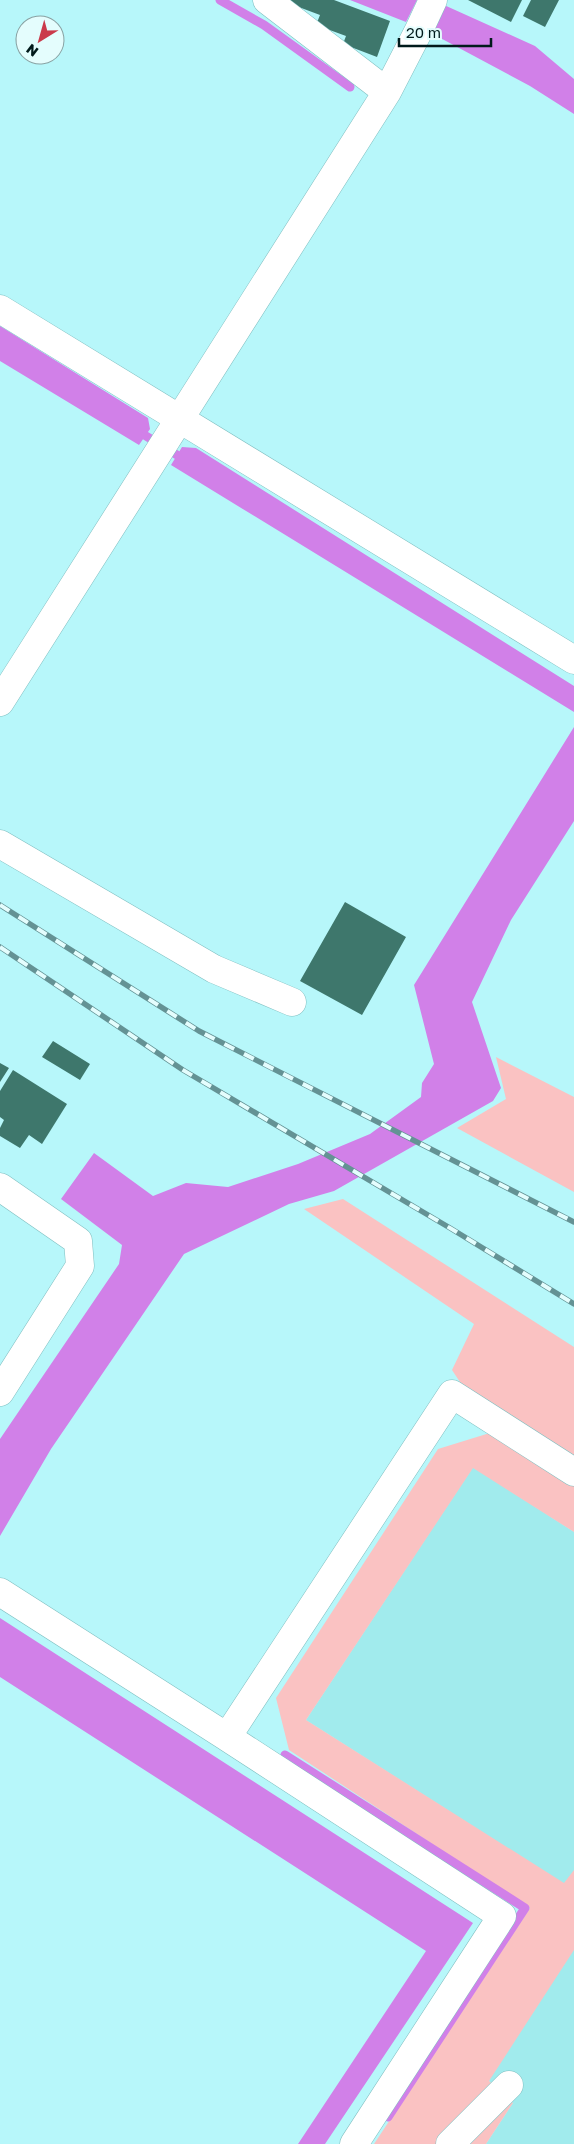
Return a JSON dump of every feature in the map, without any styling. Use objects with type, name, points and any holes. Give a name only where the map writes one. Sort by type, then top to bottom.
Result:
[{"type":"street","points":[[267,0],[387,92]]},
{"type":"street","points":[[0,702],[166,437],[387,92],[433,0]]},
{"type":"street","points":[[0,309],[166,437],[574,660]]},
{"type":"street","points":[[0,844],[214,969],[292,1002]]},
{"type":"street","points":[[0,1186],[78,1241],[80,1266],[0,1392]]},
{"type":"street","points":[[227,1737],[452,1394],[574,1472]]},
{"type":"street","points":[[0,1592],[502,1916],[354,2144]]},
{"type":"street","points":[[450,2144],[510,2085]]},
{"type":"shaded area","points":[[350,0],[417,0],[406,22]]},
{"type":"shaded area","points":[[444,5],[535,46],[574,79],[574,114],[530,86],[431,33]]},
{"type":"shaded area","points":[[0,326],[148,418],[150,429],[139,445],[0,361]]},
{"type":"shaded area","points":[[182,447],[196,448],[574,686],[574,712],[171,465]]},
{"type":"shaded area","points":[[574,727],[574,821],[511,920],[472,1002],[501,1088],[493,1101],[334,1191],[289,1204],[184,1254],[51,1449],[0,1536],[0,1439],[119,1264],[122,1245],[61,1199],[94,1153],[153,1196],[186,1183],[228,1187],[298,1164],[370,1134],[421,1097],[422,1083],[434,1064],[414,985]]},
{"type":"shaded area","points":[[496,1057],[574,1097],[574,1192],[457,1128],[506,1099]]},
{"type":"shaded area","points":[[343,1199],[574,1347],[574,1532],[473,1468],[306,1720],[564,1883],[574,1870],[574,1950],[489,2081],[513,2103],[486,2144],[374,2144],[530,1908],[289,1750],[276,1698],[438,1449],[493,1432],[452,1370],[474,1324],[304,1209]]},
{"type":"shaded area","points":[[473,1467],[574,1532],[574,2144],[486,2144],[513,2103],[489,2081],[564,1884],[306,1720]]},
{"type":"shaded area","points":[[0,1618],[473,1923],[325,2144],[298,2144],[426,1951],[0,1677]]},
{"type":"building","points":[[280,0],[334,0],[390,21],[377,57],[343,44],[346,36],[316,25],[320,15]]},
{"type":"building","points":[[468,0],[522,0],[511,22]]},
{"type":"building","points":[[531,0],[559,0],[545,27],[523,16]]},
{"type":"building","points":[[345,902],[406,937],[362,1015],[300,981]]},
{"type":"building","points":[[53,1041],[90,1064],[80,1080],[42,1057]]},
{"type":"building","points":[[0,1063],[9,1068],[0,1082]]},
{"type":"building","points":[[13,1070],[67,1104],[42,1144],[29,1135],[20,1148],[0,1136],[0,1128],[4,1120],[0,1117],[0,1091]]},
{"type":"waterway","points":[[220,0],[264,25],[350,87]]},
{"type":"waterway","points":[[146,436],[177,455]]},
{"type":"waterway","points":[[285,1755],[525,1908],[388,2117]]},
{"type":"railway","points":[[0,905],[199,1031],[574,1222]]},
{"type":"railway","points":[[0,947],[183,1070],[450,1228],[574,1304]]}]
